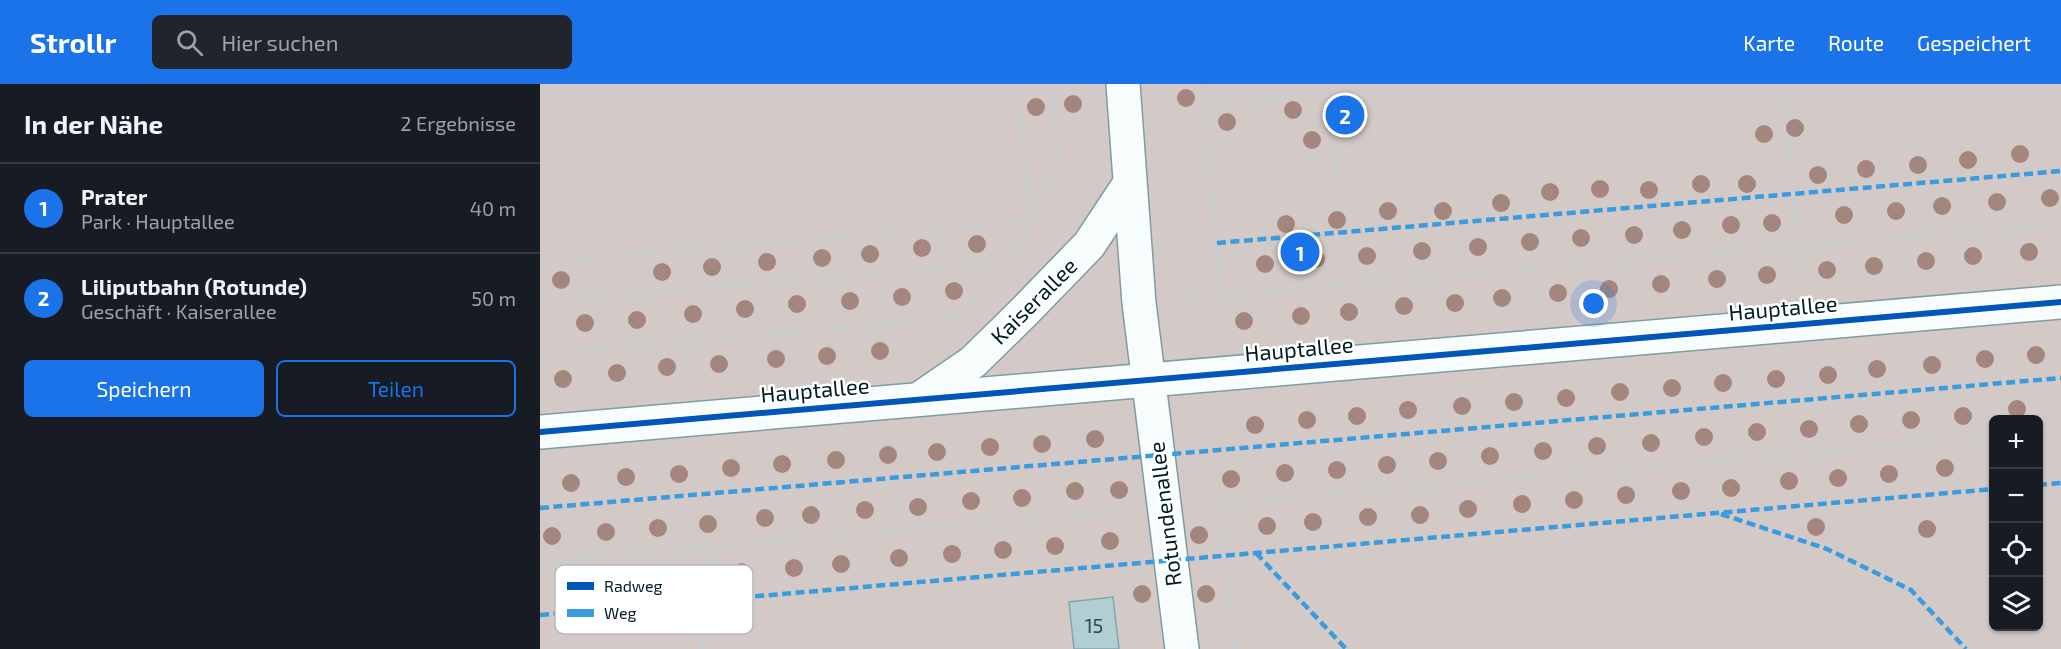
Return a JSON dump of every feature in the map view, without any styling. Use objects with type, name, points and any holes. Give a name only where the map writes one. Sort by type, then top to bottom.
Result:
[{"type":"street","points":[[1123,84],[1139,303],[1149,380]]},
{"type":"street","name":"Kaiserallee","points":[[918,400],[973,362],[1089,245],[1130,183]]},
{"type":"street","name":"Hauptallee","points":[[540,432],[2061,302]]},
{"type":"street","name":"Rotundenallee","points":[[1149,380],[1182,649]]},
{"type":"path","points":[[1017,84],[1031,221]]},
{"type":"path","points":[[949,319],[1014,262],[1059,163],[1052,84]]},
{"type":"path","points":[[1203,84],[1217,243],[1219,296]]},
{"type":"path","points":[[1291,96],[1292,84]]},
{"type":"path","points":[[1206,109],[1307,95]]},
{"type":"path","points":[[1329,107],[1340,232]]},
{"type":"path","points":[[540,262],[1031,221]]},
{"type":"path","points":[[1139,303],[2061,224]]},
{"type":"path","points":[[540,301],[1014,262]]},
{"type":"path","points":[[540,354],[959,318]]},
{"type":"path","points":[[2043,433],[2061,431]]},
{"type":"path","points":[[540,561],[1989,437]]},
{"type":"path","points":[[1222,503],[1234,649]]},
{"type":"path","points":[[715,565],[717,546]]},
{"type":"path","points":[[702,649],[704,634]]},
{"type":"shaded area","points":[[540,84],[2061,84],[2061,649],[540,649]]},
{"type":"building","points":[[1113,597],[1119,649],[1074,649],[1069,602]]},
{"type":"marked path","points":[[1217,243],[2061,171]]},
{"type":"marked path","points":[[540,508],[2061,378]]},
{"type":"marked path","points":[[2043,485],[2061,483]]},
{"type":"marked path","points":[[753,597],[1989,489]]},
{"type":"marked path","points":[[1721,514],[1827,549],[1911,590],[1966,649]]},
{"type":"marked path","points":[[1256,553],[1346,649]]},
{"type":"marked path","points":[[540,615],[555,614]]},
{"type":"cycle path","points":[[540,432],[2061,302]]},
{"type":"place","name":"Liliputbahn (Rotunde)","points":[[1345,115]]},
{"type":"place","name":"Prater","points":[[1300,252]]}]
